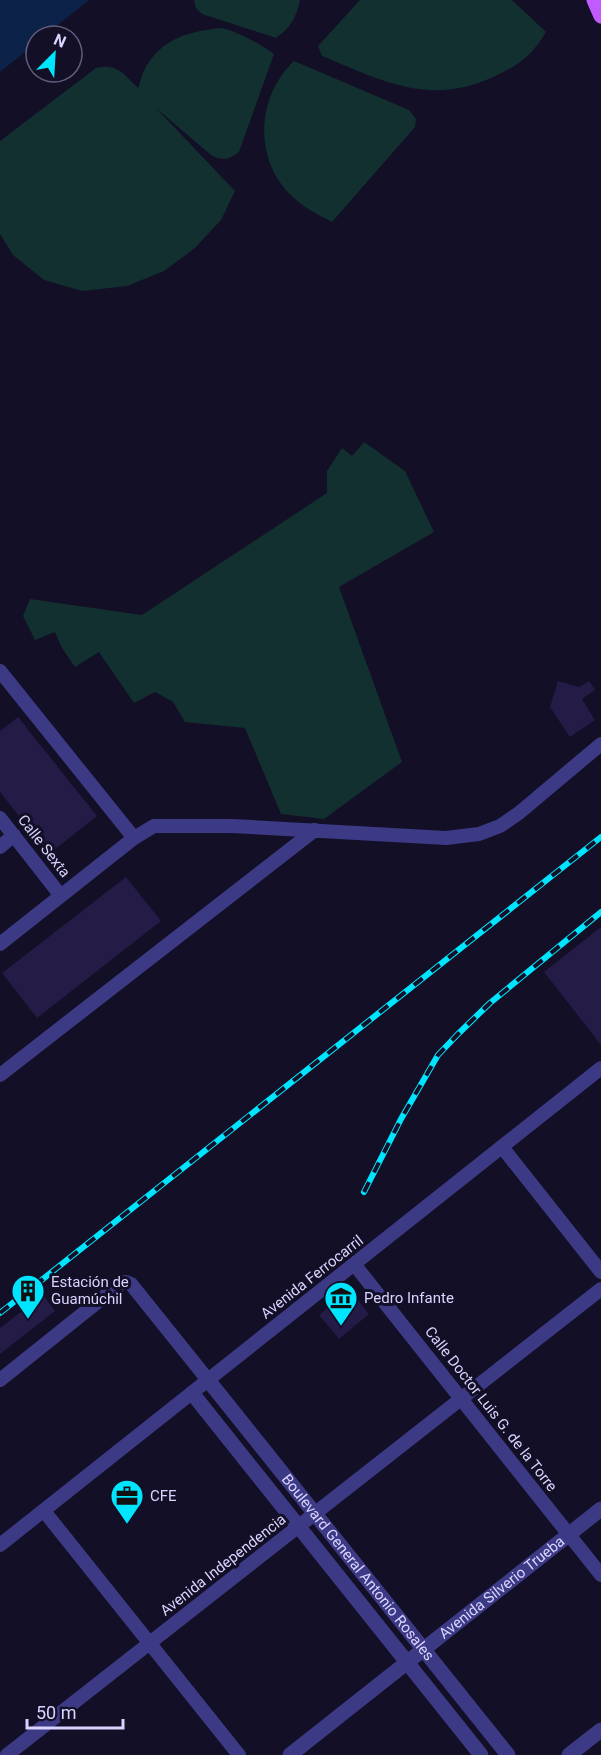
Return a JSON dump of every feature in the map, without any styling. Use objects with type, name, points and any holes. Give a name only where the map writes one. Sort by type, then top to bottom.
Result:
[{"type":"main road","points":[[594,0],[601,16]]},
{"type":"street","points":[[0,671],[134,838]]},
{"type":"street","points":[[0,944],[134,838],[154,826],[232,826],[446,838],[478,834],[500,826],[519,813],[601,744]]},
{"type":"street","name":"Calle Sexta","points":[[0,818],[61,896]]},
{"type":"street","points":[[0,1075],[315,830]]},
{"type":"street","points":[[0,846],[14,835]]},
{"type":"street","name":"Avenida Ferrocarril","points":[[0,1545],[601,1068]]},
{"type":"street","points":[[502,1147],[601,1272]]},
{"type":"street","name":"Calle Doctor Luis G. de la Torre","points":[[354,1264],[601,1575]]},
{"type":"street","points":[[0,1380],[120,1284],[126,1282],[131,1284],[208,1380]]},
{"type":"street","name":"Avenida Independencia","points":[[7,1755],[601,1289]]},
{"type":"street","name":"Boulevard General Antonio Rosales","points":[[208,1380],[508,1755]]},
{"type":"street","name":"Boulevard General Antonio Rosales","points":[[192,1393],[481,1755]]},
{"type":"street","name":"Avenida Silverio Trueba","points":[[290,1755],[601,1509]]},
{"type":"street","points":[[44,1511],[239,1755]]},
{"type":"street","points":[[569,1755],[601,1730]]},
{"type":"green space","points":[[194,0],[300,0],[292,22],[276,38],[202,14],[196,8]]},
{"type":"green space","points":[[360,0],[512,0],[546,32],[523,60],[491,78],[468,86],[446,90],[425,90],[384,81],[322,56],[318,46]]},
{"type":"green space","points":[[223,28],[249,39],[274,54],[239,152],[232,157],[225,159],[211,155],[156,108],[235,191],[221,220],[195,248],[164,271],[127,286],[82,291],[44,280],[13,255],[0,234],[0,141],[75,84],[84,84],[84,77],[96,68],[110,67],[120,71],[138,88],[143,73],[158,51],[177,38],[199,31]]},
{"type":"green space","points":[[294,61],[409,110],[416,119],[415,127],[332,222],[293,197],[280,182],[271,166],[266,148],[264,129],[266,110],[281,76]]},
{"type":"green space","points":[[364,442],[405,471],[434,532],[339,587],[402,762],[324,819],[281,814],[245,728],[185,722],[173,702],[155,692],[134,703],[99,652],[75,667],[62,648],[55,632],[35,640],[23,616],[30,599],[142,615],[327,493],[327,471],[342,448],[352,456]]},
{"type":"water","points":[[0,0],[89,0],[59,24],[24,24],[24,53],[0,72]]},
{"type":"building","points":[[558,681],[579,687],[589,681],[595,690],[582,699],[595,720],[570,737],[550,707]]},
{"type":"building","points":[[18,717],[97,816],[49,854],[0,792],[0,731]]},
{"type":"building","points":[[126,877],[161,921],[37,1018],[2,973]]},
{"type":"building","points":[[601,927],[601,1045],[544,972]]},
{"type":"building","name":"Estación de Guamúchil","points":[[43,1295],[55,1311],[0,1354],[0,1328]]},
{"type":"building","name":"Pedro Infante","points":[[354,1295],[369,1314],[339,1339],[319,1315],[332,1304],[336,1309]]},
{"type":"railway","points":[[0,1313],[601,837]]},
{"type":"railway","points":[[364,1192],[401,1119],[438,1055],[490,1003],[601,912]]},
{"type":"place","name":"Estación de Guamúchil","points":[[28,1320]]},
{"type":"place","name":"Pedro Infante","points":[[341,1327]]},
{"type":"place","name":"CFE","points":[[127,1525]]}]
